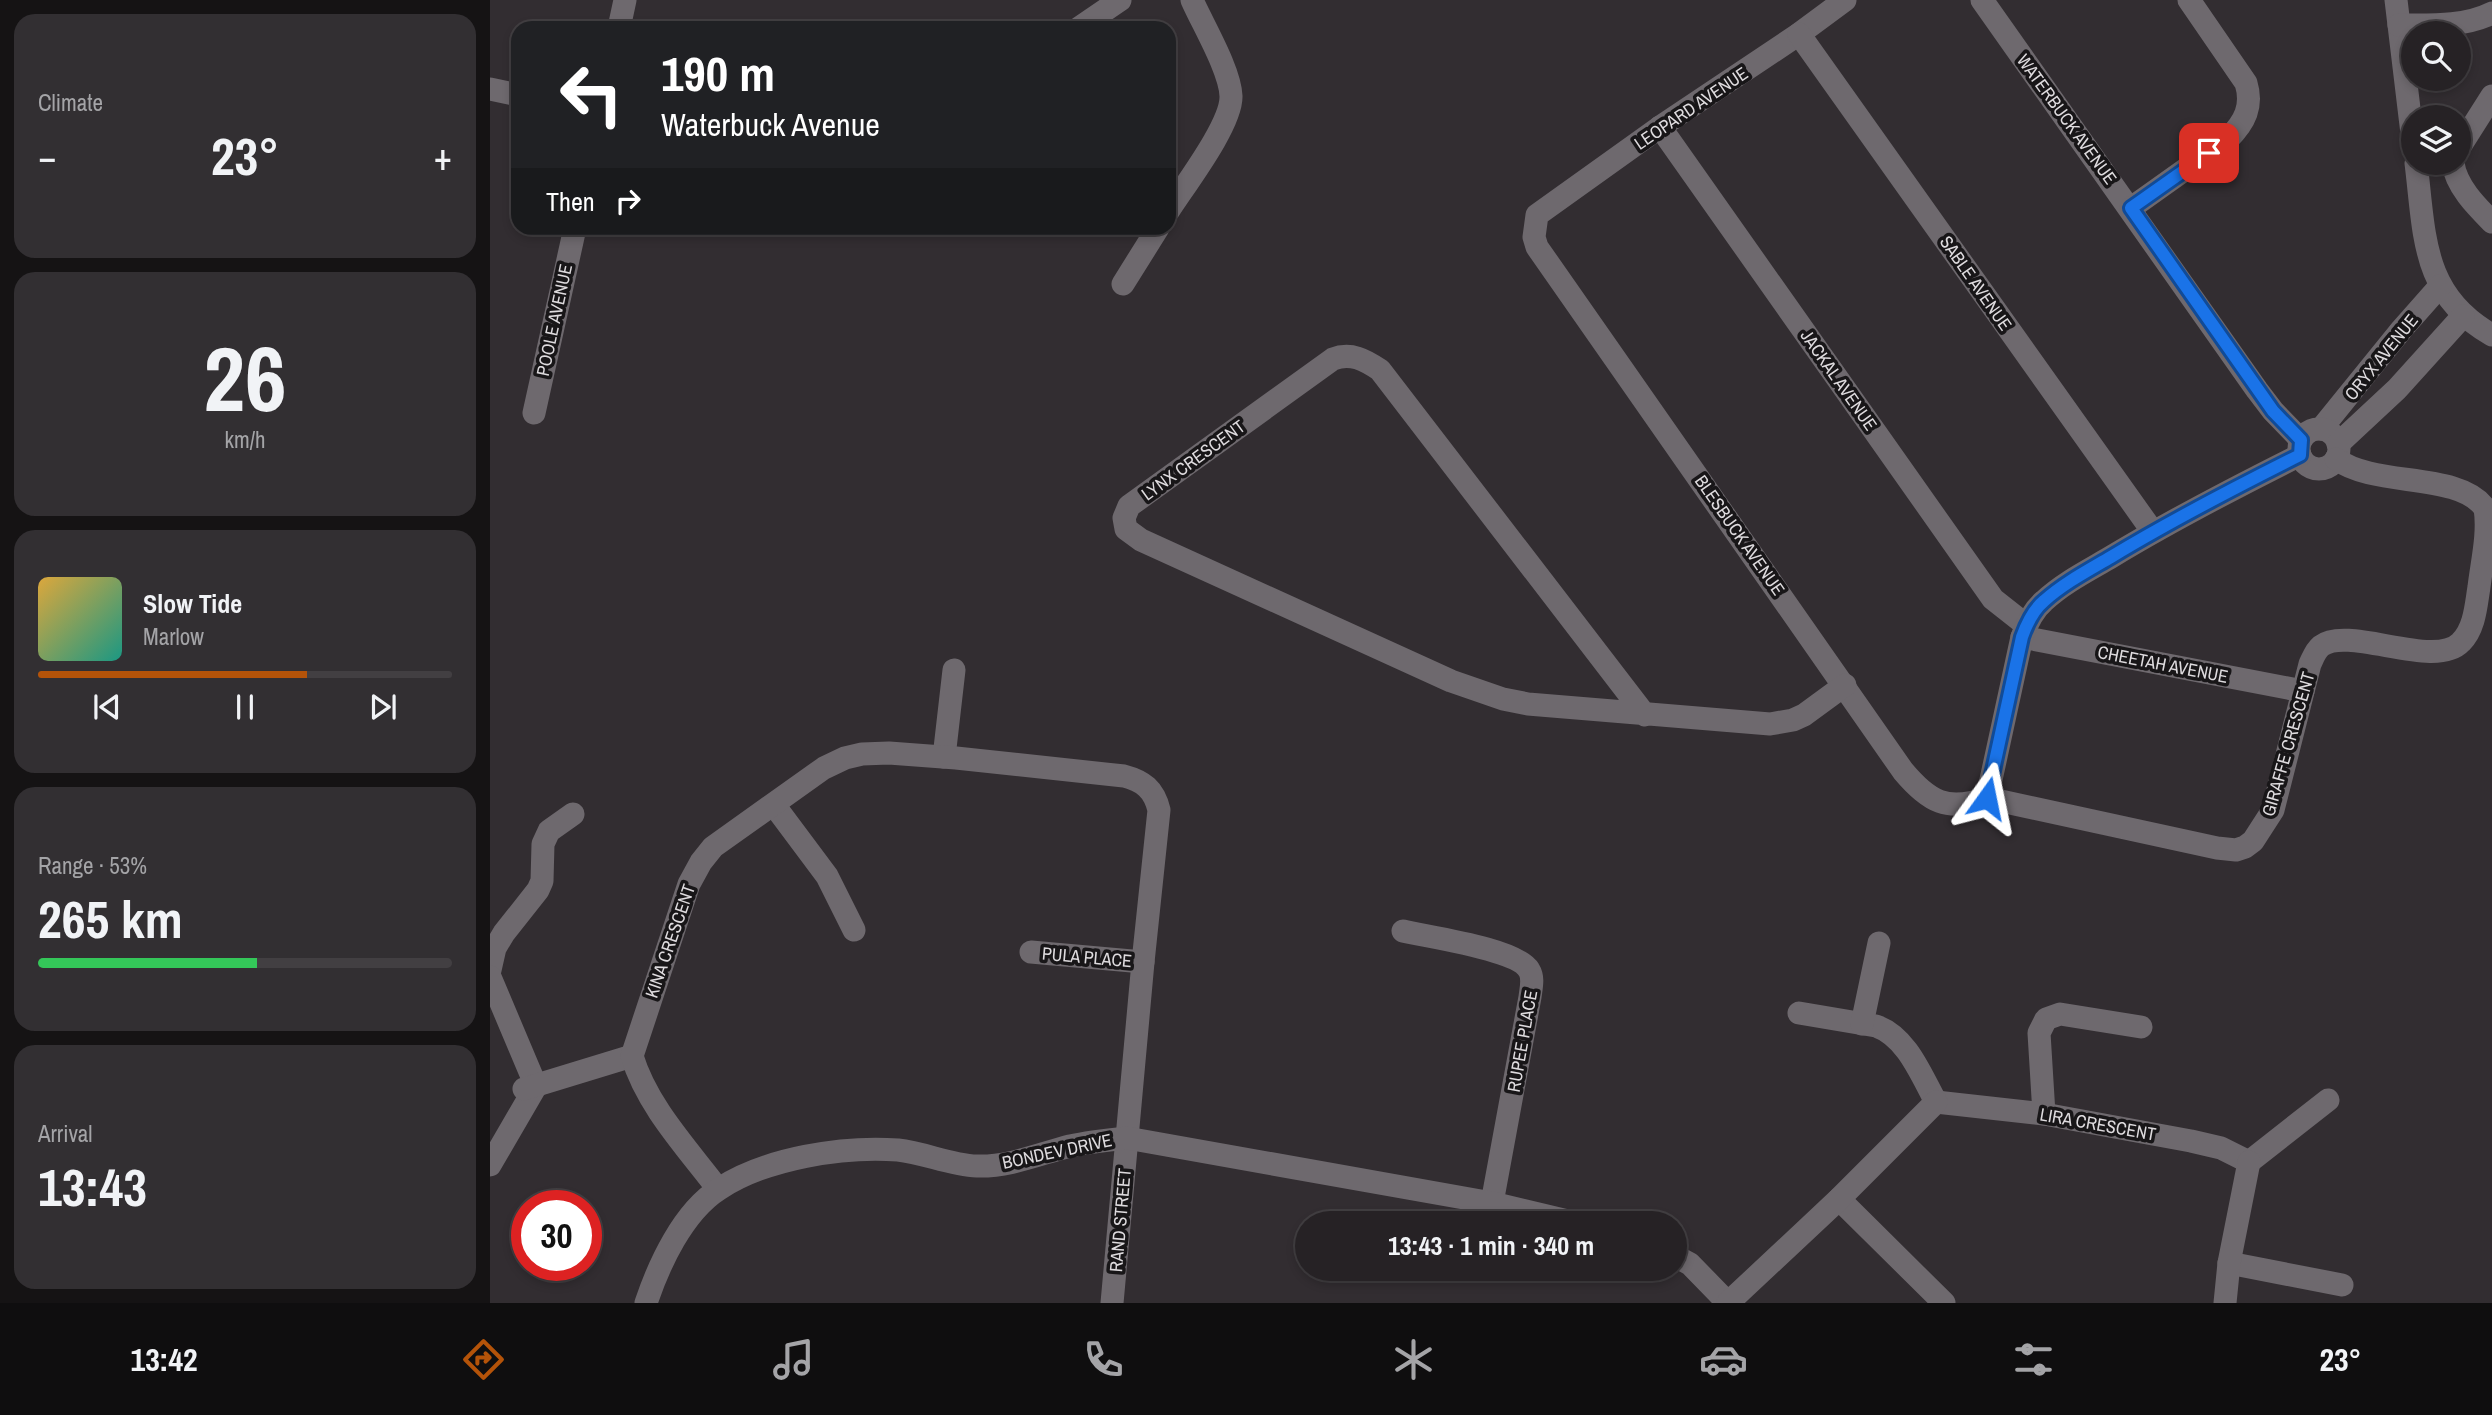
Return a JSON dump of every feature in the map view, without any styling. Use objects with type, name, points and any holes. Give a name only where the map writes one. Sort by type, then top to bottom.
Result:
[{"type":"street","points":[[620,21],[625,0]]},
{"type":"street","points":[[1089,21],[1120,0]]},
{"type":"street","points":[[1176,199],[1227,118],[1231,106],[1228,79],[1192,0]]},
{"type":"street","name":"LEOPARD AVENUE","points":[[1537,215],[1845,0]]},
{"type":"street","name":"WATERBUCK AVENUE","points":[[1982,0],[2273,411],[2319,446]]},
{"type":"street","points":[[2131,208],[2228,139],[2238,129],[2249,106],[2246,83],[2189,0]]},
{"type":"street","points":[[2396,0],[2409,105]]},
{"type":"street","points":[[2399,25],[2452,24],[2479,19],[2492,13]]},
{"type":"street","name":"SABLE AVENUE","points":[[1799,34],[2153,532]]},
{"type":"street","points":[[490,89],[511,94]]},
{"type":"street","points":[[2471,129],[2492,96]]},
{"type":"street","name":"JACKAL AVENUE","points":[[1660,127],[1993,599],[2024,631]]},
{"type":"street","points":[[2417,175],[2425,239],[2431,266],[2440,286],[2463,316],[2492,335]]},
{"type":"street","points":[[2456,175],[2464,190],[2492,222]]},
{"type":"street","name":"BLESBUCK AVENUE","points":[[1537,215],[1534,237],[1537,247],[1903,771],[1917,788],[1930,797],[1954,806],[1968,805],[1987,798]]},
{"type":"street","name":"POOLE AVENUE","points":[[534,413],[573,235]]},
{"type":"street","points":[[1123,284],[1154,235]]},
{"type":"street","name":"ORYX AVENUE","points":[[2319,446],[2402,329],[2440,286]]},
{"type":"street","name":"ORYX AVENUE","points":[[1987,798],[2024,631],[2043,601],[2153,532],[2248,480],[2319,446],[2398,389],[2463,316]]},
{"type":"street","name":"LYNX CRESCENT","points":[[1645,715],[1380,370],[1366,360],[1342,355],[1333,359],[1129,506],[1124,518],[1126,529],[1141,540],[1451,681],[1503,699],[1528,704],[1645,715],[1783,723],[1804,715],[1845,685]]},
{"type":"street","name":"GIRAFFE CRESCENT","points":[[1987,798],[2236,850],[2253,841],[2273,810],[2310,664],[2323,644],[2344,641],[2417,650],[2450,648],[2463,641],[2476,604],[2486,531],[2485,508],[2472,496],[2450,488],[2364,473],[2319,446]]},
{"type":"street","name":"CHEETAH AVENUE","points":[[2024,631],[2303,691]]},
{"type":"street","points":[[944,757],[954,670]]},
{"type":"street","name":"KINA CRESCENT","points":[[632,1056],[689,884],[701,862],[713,847],[824,768],[845,758],[862,754],[890,753],[1124,776],[1139,780],[1149,788],[1156,796],[1159,810],[1128,1138]]},
{"type":"street","points":[[774,805],[827,876],[853,930]]},
{"type":"street","points":[[490,970],[495,948],[503,933],[538,890],[542,881],[543,844],[549,831],[573,814]]},
{"type":"street","name":"RUPEE PLACE","points":[[1403,931],[1490,950],[1523,963],[1530,971],[1530,997],[1492,1203]]},
{"type":"street","points":[[1862,1024],[1879,943]]},
{"type":"street","name":"PULA PLACE","points":[[1031,952],[1143,962]]},
{"type":"street","points":[[490,977],[530,1087]]},
{"type":"street","points":[[1687,1262],[1728,1303],[1839,1199],[1936,1102],[1895,1037],[1887,1030],[1799,1013]]},
{"type":"street","points":[[2044,1114],[2039,1033],[2046,1019],[2060,1014],[2141,1027]]},
{"type":"street","points":[[490,1165],[530,1087],[632,1056],[648,1095],[718,1189]]},
{"type":"street","points":[[2225,1303],[2229,1263],[2249,1162],[2328,1100]]},
{"type":"street","name":"LIRA CRESCENT","points":[[1936,1102],[2044,1114],[2221,1148],[2249,1162]]},
{"type":"street","name":"BONDEV DRIVE","points":[[646,1303],[670,1244],[693,1214],[718,1189],[758,1170],[806,1155],[840,1151],[899,1150],[954,1164],[977,1166],[1021,1161],[1072,1146],[1128,1138],[1526,1211]]},
{"type":"street","name":"RAND STREET","points":[[1112,1303],[1128,1138]]},
{"type":"street","points":[[1839,1199],[1944,1303]]},
{"type":"street","points":[[2229,1263],[2342,1285]]},
{"type":"route","points":[[1987,798],[2022,637],[2032,614],[2043,601],[2153,532],[2300,455],[2301,440],[2273,411],[2239,365],[2131,208],[2209,153]]}]
